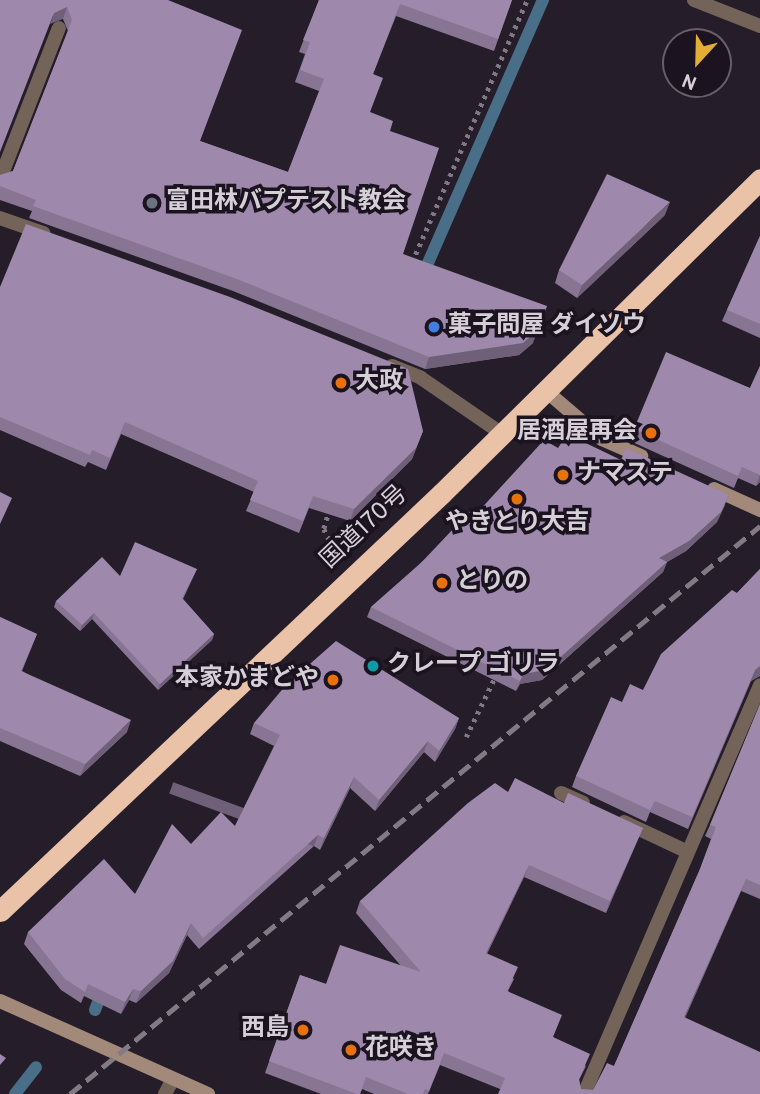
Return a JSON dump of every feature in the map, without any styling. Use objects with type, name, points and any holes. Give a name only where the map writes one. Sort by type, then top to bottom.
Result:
[{"type":"highway","name":"国道170号","points":[[0,911],[501,433],[760,179]]},
{"type":"street","points":[[694,0],[760,26]]},
{"type":"street","points":[[0,180],[59,28]]},
{"type":"street","points":[[0,218],[64,241]]},
{"type":"street","points":[[374,359],[421,378],[501,433]]},
{"type":"street","points":[[545,390],[602,439],[651,460]]},
{"type":"street","points":[[699,482],[760,510]]},
{"type":"street","points":[[584,1094],[760,685]]},
{"type":"street","points":[[561,793],[687,851]]},
{"type":"street","points":[[0,1001],[169,1087],[208,1094]]},
{"type":"path","points":[[409,270],[527,0]]},
{"type":"path","points":[[332,504],[324,529],[349,578]]},
{"type":"path","points":[[466,737],[502,663]]},
{"type":"building","points":[[0,0],[168,0],[242,30],[200,141],[288,172],[324,79],[300,70],[310,42],[303,40],[319,0],[512,0],[498,39],[400,4],[373,74],[383,78],[370,112],[393,121],[390,131],[439,148],[403,254],[547,306],[537,331],[523,343],[429,357],[237,279],[33,206],[36,200],[0,186],[0,175],[13,171],[72,20],[67,7],[54,13],[0,152]]},
{"type":"building","points":[[607,174],[670,202],[582,285],[559,270]]},
{"type":"building","points":[[26,224],[230,297],[408,369],[423,431],[416,448],[354,509],[313,496],[303,521],[250,500],[258,481],[125,422],[110,458],[92,450],[90,455],[0,417],[0,287]]},
{"type":"building","points":[[760,236],[760,324],[727,310]]},
{"type":"building","points":[[666,352],[750,388],[760,366],[760,475],[742,467],[738,476],[634,429]]},
{"type":"building","points":[[567,434],[621,460],[626,448],[729,495],[721,512],[689,541],[659,558],[667,562],[546,670],[523,674],[520,681],[371,607],[419,565],[472,509],[477,513],[544,440],[558,448]]},
{"type":"building","points":[[0,492],[12,498],[0,524]]},
{"type":"building","points":[[135,542],[197,569],[182,598],[214,634],[160,684],[94,613],[82,625],[56,601],[102,557],[120,576]]},
{"type":"building","points":[[760,569],[760,666],[755,670],[692,817],[655,801],[650,810],[576,776],[611,697],[622,702],[630,684],[643,690],[661,654],[732,590],[737,593]]},
{"type":"building","points":[[0,617],[37,634],[21,671],[131,720],[85,764],[0,728]]},
{"type":"building","points":[[336,641],[459,718],[439,751],[428,741],[379,800],[354,777],[324,838],[318,835],[203,938],[191,923],[173,961],[141,991],[133,989],[125,1002],[88,984],[85,992],[65,979],[28,932],[104,859],[135,894],[172,824],[191,844],[221,812],[235,826],[280,735],[254,723],[286,685]]},
{"type":"building","points":[[760,704],[760,885],[746,879],[684,1017],[760,1052],[760,1094],[498,1094],[505,1078],[444,1053],[429,1091],[425,1089],[423,1094],[408,1094],[366,1077],[360,1094],[357,1094],[269,1061],[300,975],[326,984],[340,945],[421,972],[360,901],[468,803],[495,783],[508,792],[515,778],[564,803],[568,793],[643,828],[610,901],[529,865],[486,953],[518,967],[507,991],[562,1015],[553,1037],[590,1054],[579,1079],[581,1089],[593,1090],[607,1063],[614,1066],[700,869],[716,827],[710,825]]},
{"type":"building","points":[[0,1054],[6,1058],[0,1065]]},
{"type":"waterway","points":[[421,279],[543,0]]},
{"type":"waterway","points":[[95,1010],[104,987]]},
{"type":"waterway","points":[[15,1094],[36,1067]]},
{"type":"railway","points":[[70,1094],[760,526]]},
{"type":"place","name":"富田林バプテスト教会","points":[[152,203]]},
{"type":"place","name":"菓子問屋 ダイソウ","points":[[434,327]]},
{"type":"place","name":"大政","points":[[341,383]]},
{"type":"place","name":"居酒屋再会","points":[[651,433]]},
{"type":"place","name":"ナマステ","points":[[563,475]]},
{"type":"place","name":"やきとり大吉","points":[[517,499]]},
{"type":"place","name":"とりの","points":[[442,583]]},
{"type":"place","name":"クレープ ゴリラ","points":[[373,666]]},
{"type":"place","name":"本家かまどや","points":[[333,680]]},
{"type":"place","name":"西島","points":[[303,1030]]},
{"type":"place","name":"花咲き","points":[[351,1050]]}]
